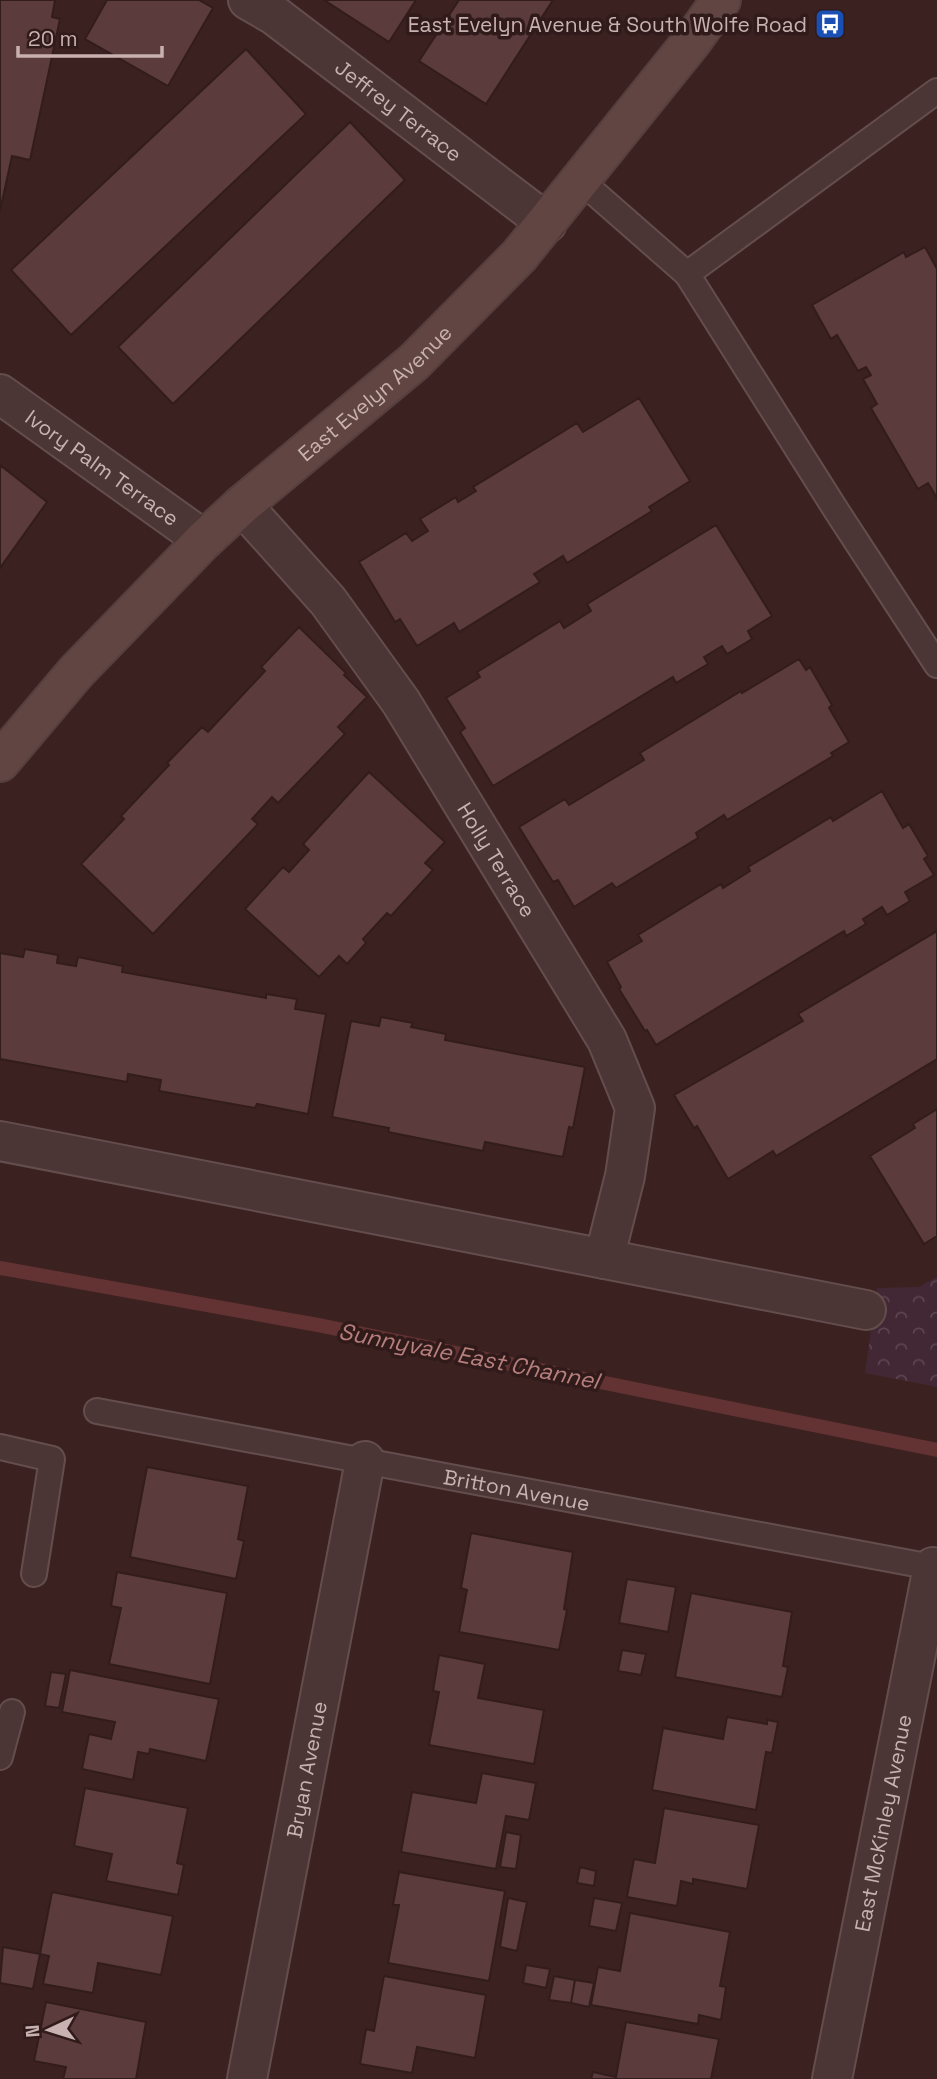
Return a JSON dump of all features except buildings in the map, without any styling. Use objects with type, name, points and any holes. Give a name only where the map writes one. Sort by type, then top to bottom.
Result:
[{"type":"main road","name":"East Evelyn Avenue","points":[[0,762],[76,672],[204,540],[242,505],[414,362],[519,256],[692,41],[721,0]]},
{"type":"street","name":"Jeffrey Terrace","points":[[248,0],[275,15],[547,223]]},
{"type":"street","name":"Ivory Palm Terrace","points":[[0,394],[204,540]]},
{"type":"street","name":"Holly Terrace","points":[[242,505],[328,601],[401,702],[607,1040],[635,1108],[625,1176],[604,1259]]},
{"type":"street","points":[[0,1141],[866,1310]]},
{"type":"street","name":"Bryan Avenue","points":[[247,2079],[365,1461]]},
{"type":"street","name":"East McKinley Avenue","points":[[832,2079],[935,1567]]},
{"type":"lane","points":[[687,274],[937,91]]},
{"type":"lane","points":[[581,181],[687,274],[937,665]]},
{"type":"lane","name":"Britton Avenue","points":[[96,1411],[935,1567]]},
{"type":"lane","points":[[0,1447],[52,1459],[34,1574]]},
{"type":"lane","points":[[0,1757],[12,1712]]},
{"type":"green space","points":[[937,1277],[937,1387],[865,1373],[877,1288],[919,1287]]},
{"type":"waterway","name":"Sunnyvale East Channel","points":[[0,1268],[318,1325],[937,1450]]},
{"type":"place","name":"East Evelyn Avenue & South Wolfe Road","points":[[830,24]]}]
